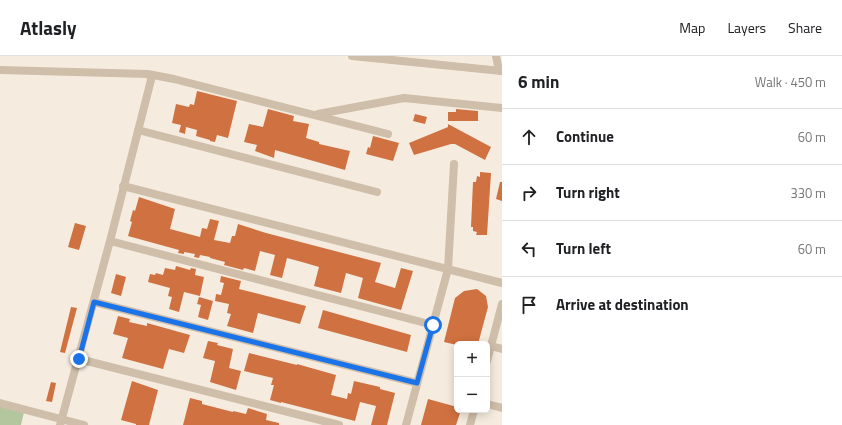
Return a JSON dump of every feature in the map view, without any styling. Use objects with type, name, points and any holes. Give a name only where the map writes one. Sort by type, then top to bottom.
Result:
[{"type":"street","points":[[352,56],[408,59],[501,71],[496,56]]},
{"type":"street","points":[[0,70],[150,75],[174,79],[388,134]]},
{"type":"street","points":[[60,422],[79,359],[110,241],[151,80],[150,75]]},
{"type":"street","points":[[315,115],[404,98],[502,108]]},
{"type":"street","points":[[138,130],[377,192]]},
{"type":"street","points":[[406,425],[448,269],[454,164]]},
{"type":"street","points":[[123,186],[502,283]]},
{"type":"street","points":[[110,241],[433,325]]},
{"type":"street","points":[[94,302],[417,383]]},
{"type":"street","points":[[490,350],[502,304]]},
{"type":"street","points":[[491,346],[502,349]]},
{"type":"street","points":[[79,359],[339,425]]},
{"type":"street","points":[[0,403],[60,422],[84,425]]},
{"type":"street","points":[[490,405],[502,408]]},
{"type":"street","points":[[470,425],[473,413]]},
{"type":"green space","points":[[0,406],[24,412],[21,425],[0,425]]},
{"type":"building","points":[[197,91],[237,101],[228,138],[217,135],[215,142],[210,141],[196,136],[197,130],[186,127],[185,134],[179,132],[181,125],[172,123],[176,104],[189,107],[190,104],[194,105]]},
{"type":"building","points":[[268,109],[294,116],[293,121],[309,124],[306,138],[319,142],[319,144],[350,151],[345,170],[275,150],[274,158],[255,151],[257,145],[244,142],[249,124],[263,127]]},
{"type":"building","points":[[456,109],[478,111],[478,121],[448,121],[448,112],[456,112]]},
{"type":"building","points":[[415,114],[427,117],[425,124],[413,121]]},
{"type":"building","points":[[448,124],[491,147],[485,160],[455,144],[414,155],[409,143],[448,127]]},
{"type":"building","points":[[373,136],[399,143],[393,161],[366,154],[368,147],[370,148]]},
{"type":"building","points":[[480,172],[491,173],[487,235],[476,235],[477,232],[473,231],[473,227],[471,227],[473,182],[476,182],[477,176],[480,177]]},
{"type":"building","points":[[500,182],[502,182],[502,201],[496,199]]},
{"type":"building","points":[[139,197],[175,209],[170,229],[200,237],[202,228],[207,229],[210,219],[219,221],[214,240],[230,243],[232,236],[235,236],[238,224],[266,233],[381,263],[375,282],[395,288],[401,268],[413,271],[401,310],[358,298],[363,278],[346,273],[341,293],[314,286],[319,267],[302,262],[287,258],[282,278],[270,275],[275,255],[260,251],[255,271],[244,268],[243,270],[224,265],[225,262],[210,257],[200,255],[199,258],[194,257],[195,254],[184,252],[184,254],[178,253],[179,250],[128,236],[132,222],[130,221],[133,210],[135,211]]},
{"type":"building","points":[[75,223],[86,226],[79,250],[68,247]]},
{"type":"building","points":[[176,266],[190,270],[191,268],[196,269],[195,275],[204,277],[200,296],[184,292],[179,312],[169,309],[172,297],[168,296],[170,288],[148,282],[150,274],[155,275],[156,273],[163,275],[165,268],[175,270]]},
{"type":"building","points":[[116,274],[126,277],[121,296],[111,293]]},
{"type":"building","points":[[221,276],[241,281],[239,289],[306,306],[300,324],[258,313],[253,333],[227,326],[231,314],[227,313],[229,304],[215,301],[216,294],[221,295],[224,283],[220,282]]},
{"type":"building","points":[[477,289],[486,296],[488,307],[479,341],[454,341],[454,344],[444,342],[455,298],[464,291]]},
{"type":"building","points":[[199,297],[213,301],[208,320],[198,317],[201,305],[197,304]]},
{"type":"building","points":[[71,307],[77,308],[65,353],[60,352]]},
{"type":"building","points":[[323,310],[411,335],[407,352],[318,328]]},
{"type":"building","points":[[118,316],[130,319],[129,322],[147,326],[147,323],[190,335],[184,353],[169,349],[163,369],[122,358],[128,338],[113,334]]},
{"type":"building","points":[[208,341],[233,349],[229,368],[241,371],[236,390],[210,382],[215,361],[203,358]]},
{"type":"building","points":[[249,353],[336,375],[331,395],[347,399],[348,393],[351,394],[354,381],[380,387],[380,389],[395,393],[387,425],[371,425],[376,406],[360,402],[355,421],[270,400],[274,385],[271,385],[273,378],[244,371]]},
{"type":"building","points":[[132,381],[158,390],[149,425],[136,425],[121,420]]},
{"type":"building","points":[[51,382],[56,383],[52,402],[46,401]]},
{"type":"building","points":[[190,398],[202,401],[202,404],[233,412],[246,414],[248,408],[267,414],[266,420],[279,423],[279,425],[183,425]]},
{"type":"building","points":[[428,399],[454,406],[454,413],[460,413],[456,425],[421,425]]},
{"type":"route","points":[[79,359],[94,302],[417,383],[433,325]]}]
